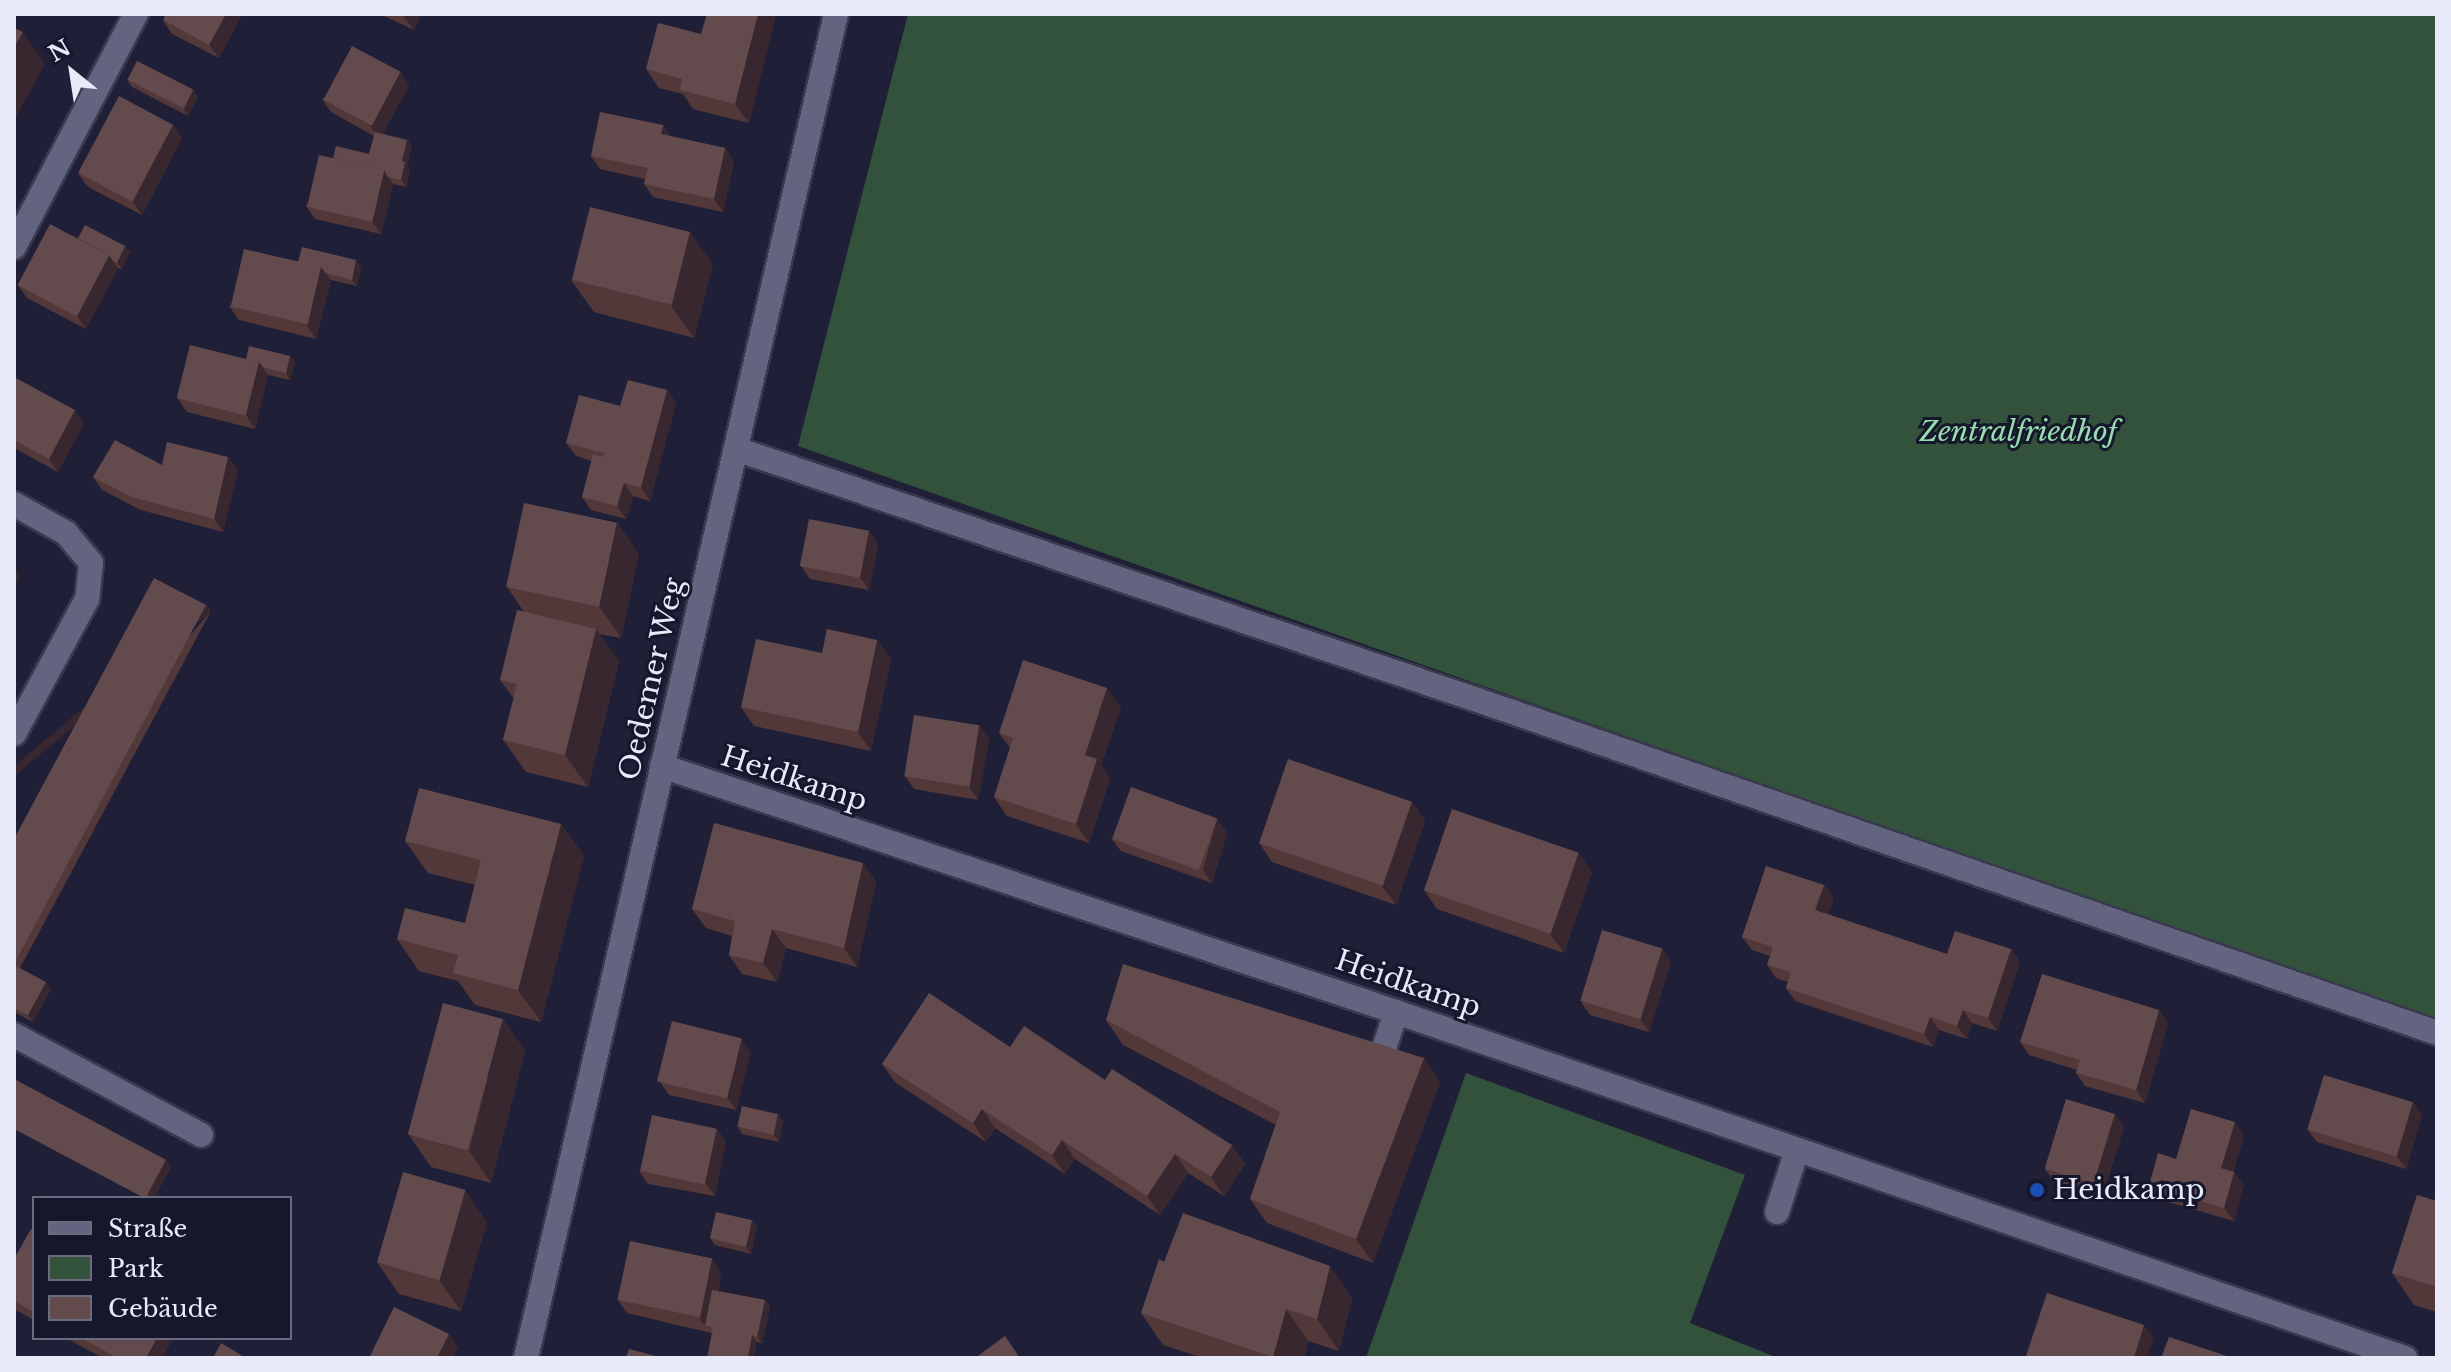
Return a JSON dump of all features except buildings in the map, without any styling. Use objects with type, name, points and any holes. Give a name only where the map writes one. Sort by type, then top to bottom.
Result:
[{"type":"street","points":[[14,247],[136,14]]},
{"type":"street","name":"Oedemer Weg","points":[[526,1358],[836,14]]},
{"type":"street","points":[[736,449],[1477,700],[2437,1033]]},
{"type":"street","points":[[14,504],[66,533],[91,563],[87,599],[14,734]]},
{"type":"street","name":"Heidkamp","points":[[662,766],[1396,1012],[2405,1358]]},
{"type":"street","points":[[1380,1061],[1396,1012]]},
{"type":"street","points":[[14,1035],[201,1135]]},
{"type":"street","points":[[1777,1212],[1797,1150]]},
{"type":"green space","name":"Zentralfriedhof","points":[[908,14],[2437,14],[2437,1020],[798,446]]},
{"type":"green space","points":[[1466,1073],[1745,1175],[1690,1323],[1778,1358],[1366,1358]]},
{"type":"place","name":"Heidkamp","points":[[2037,1190]]}]
